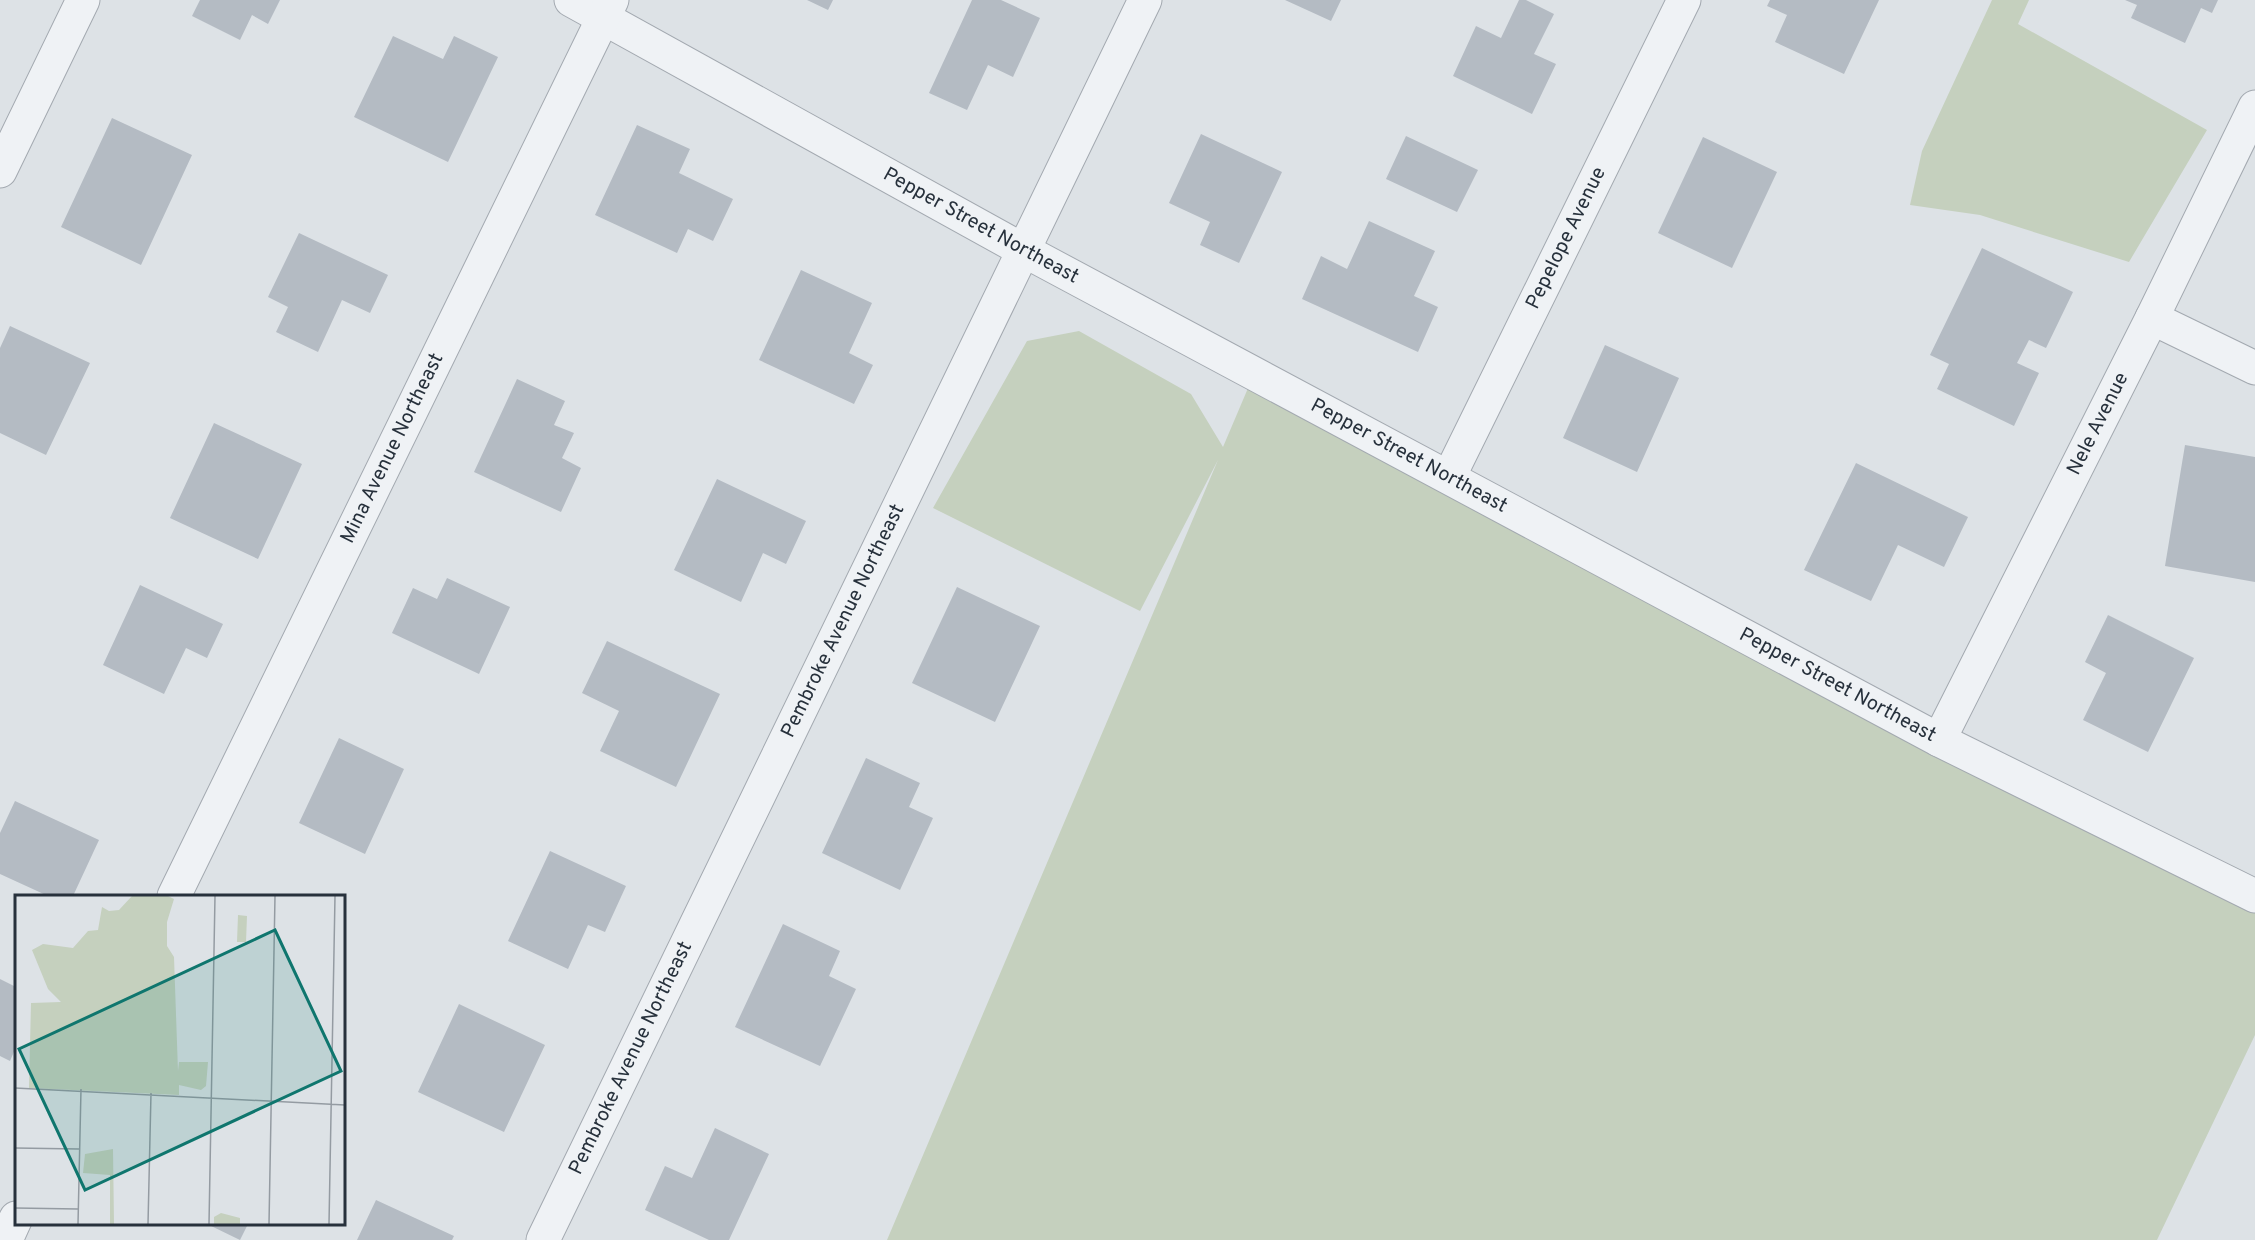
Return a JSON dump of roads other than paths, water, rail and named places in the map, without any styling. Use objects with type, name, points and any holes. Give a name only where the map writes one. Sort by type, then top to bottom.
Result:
[{"type":"street","points":[[0,171],[83,0]]},
{"type":"street","name":"Pepper Street Northeast","points":[[571,0],[608,9],[1023,250],[1939,740],[2255,896]]},
{"type":"street","name":"Pembroke Avenue Northeast","points":[[543,1240],[1144,0]]},
{"type":"street","name":"Pepelope Avenue","points":[[1449,477],[1684,0]]},
{"type":"street","name":"Mina Avenue Northeast","points":[[175,895],[608,9]]},
{"type":"street","name":"Nele Avenue","points":[[1939,740],[2152,318],[2255,107]]},
{"type":"street","points":[[2152,318],[2255,368]]},
{"type":"street","points":[[6,1240],[15,1220]]}]
